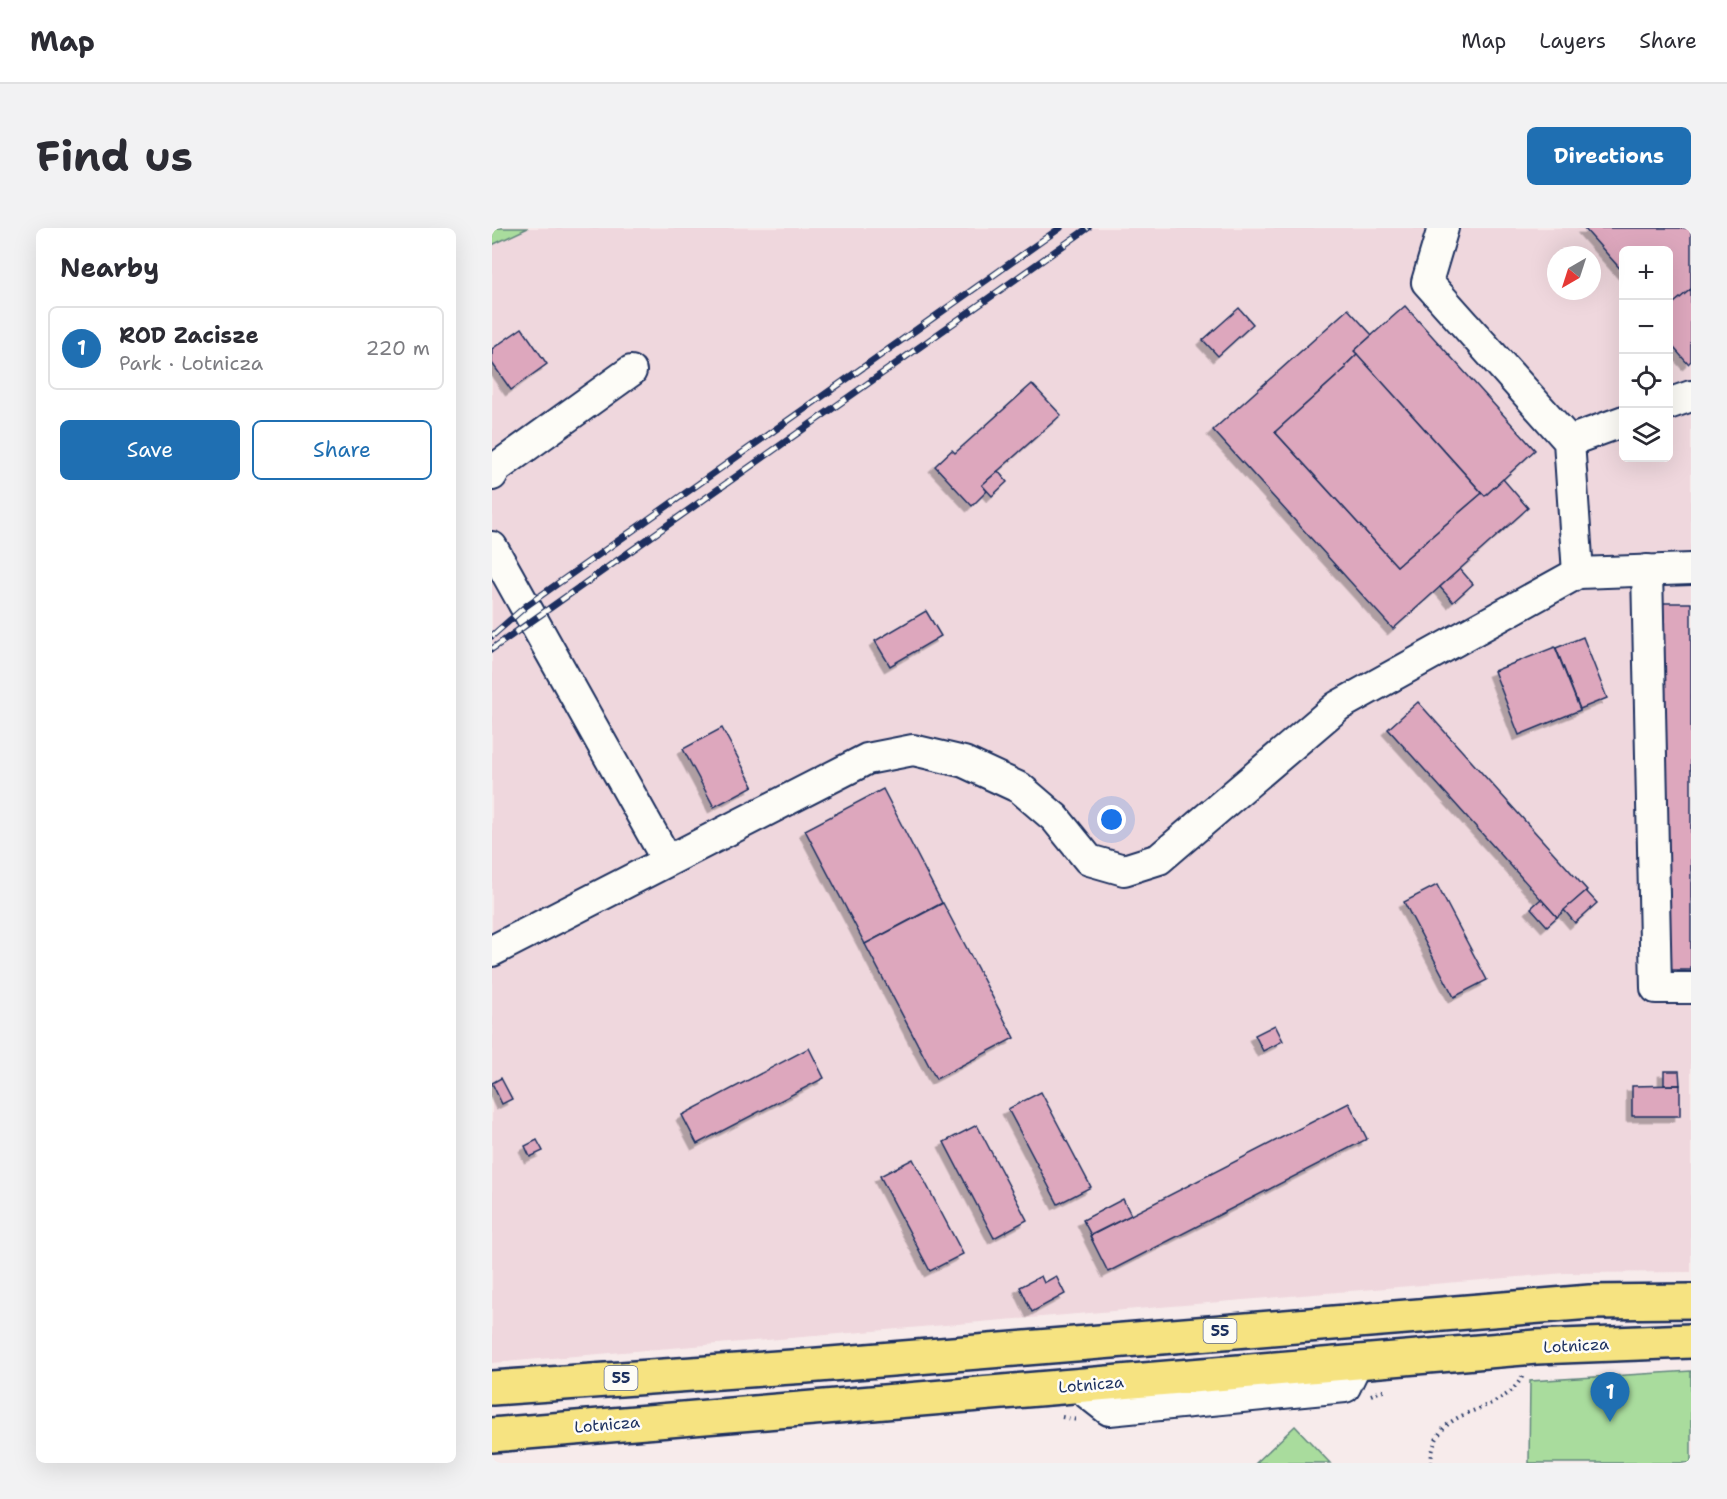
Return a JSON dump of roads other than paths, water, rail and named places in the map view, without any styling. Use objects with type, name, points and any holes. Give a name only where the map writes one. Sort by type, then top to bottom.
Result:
[{"type":"main road","name":"55","points":[[492,1388],[806,1366],[1590,1302],[1691,1301]]},
{"type":"main road","name":"Lotnicza","points":[[492,1435],[1536,1347],[1691,1341]]},
{"type":"lane","points":[[1443,228],[1427,282],[1569,441],[1578,573]]},
{"type":"lane","points":[[492,475],[496,468],[631,371]]},
{"type":"lane","points":[[1673,402],[1691,396]]},
{"type":"lane","points":[[1569,441],[1619,422]]},
{"type":"lane","points":[[492,547],[667,860]]},
{"type":"lane","points":[[492,951],[867,759],[913,750],[964,762],[1020,788],[1055,818],[1089,860],[1124,870],[1159,859],[1338,706],[1578,573],[1691,569]]},
{"type":"lane","points":[[1647,570],[1656,988],[1691,988]]},
{"type":"railway","points":[[492,636],[526,606],[1060,228]]},
{"type":"railway","points":[[492,649],[1088,228]]},
{"type":"place","name":"ROD Zacisze","points":[[1610,1422]]}]
